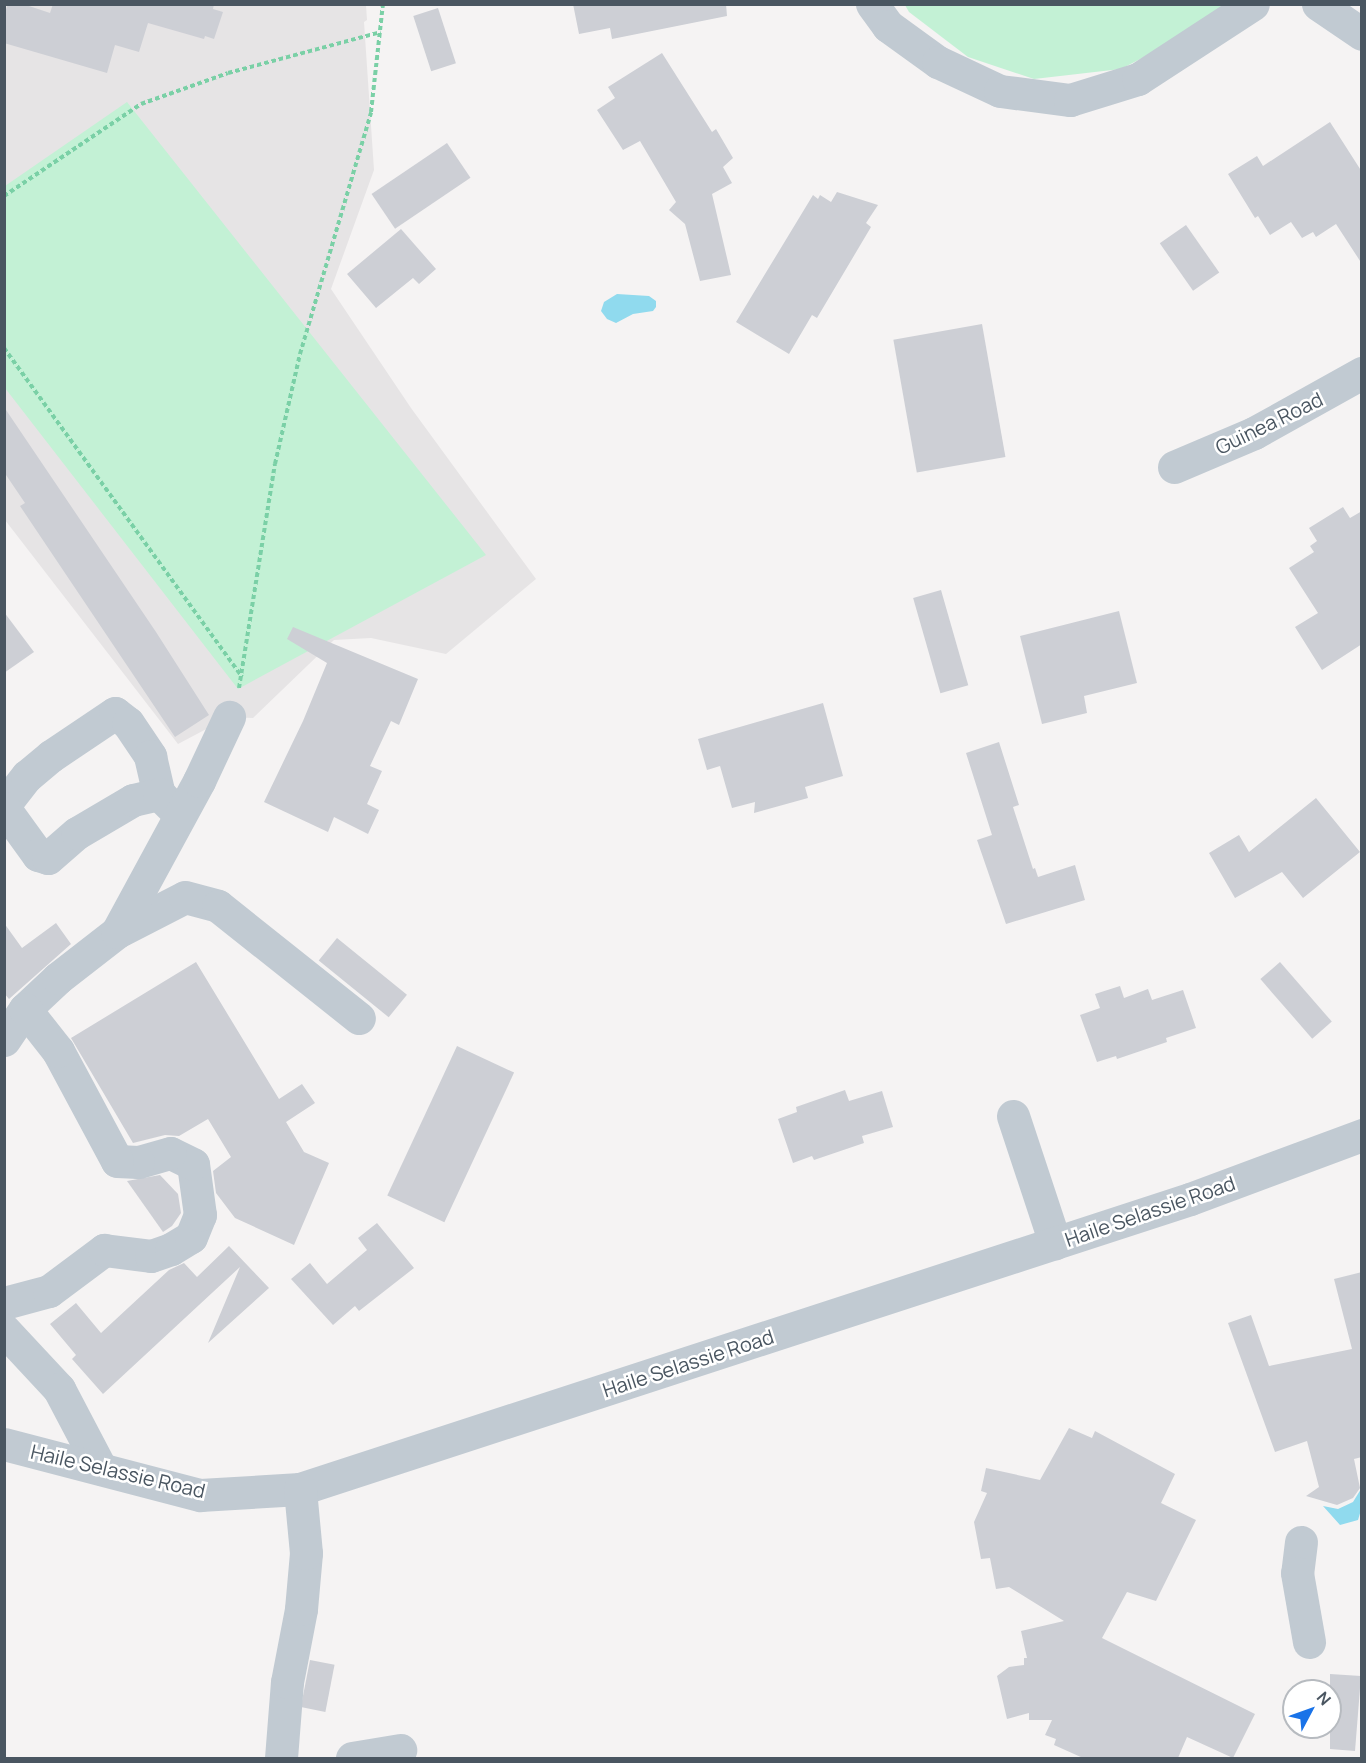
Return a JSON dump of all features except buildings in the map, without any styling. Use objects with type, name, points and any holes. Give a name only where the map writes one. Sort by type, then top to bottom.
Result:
[{"type":"street","points":[[872,4],[888,26],[938,62],[1000,91],[1070,100],[1138,79],[1253,4]]},
{"type":"street","points":[[1318,4],[1362,34]]},
{"type":"street","name":"Guinea Road","points":[[1174,467],[1254,433],[1362,373]]},
{"type":"street","points":[[115,713],[128,723],[150,756],[169,804],[133,800],[77,833],[48,858],[38,855],[7,815],[4,806],[27,777],[51,756],[115,713]]},
{"type":"street","points":[[117,932],[169,804],[199,781],[229,717]]},
{"type":"street","points":[[4,1040],[26,1009],[58,978],[117,932],[185,897],[218,906],[359,1017]]},
{"type":"street","points":[[26,1009],[57,1051],[117,1161],[138,1162],[170,1153],[193,1164],[200,1215],[191,1237],[171,1249],[151,1256],[104,1250],[49,1291],[6,1316],[59,1389],[101,1469]]},
{"type":"street","points":[[1013,1116],[1055,1243]]},
{"type":"street","name":"Haile Selassie Road","points":[[4,1444],[200,1495],[300,1489],[1190,1199],[1362,1135]]},
{"type":"street","points":[[281,1758],[287,1682],[301,1609],[306,1553],[300,1489]]},
{"type":"street","points":[[1301,1542],[1298,1573],[1309,1642]]},
{"type":"street","points":[[352,1758],[400,1750]]},
{"type":"path","points":[[229,717],[242,677],[275,464],[300,354],[371,112],[383,4]]},
{"type":"path","points":[[4,196],[141,104],[228,73],[381,32]]},
{"type":"path","points":[[4,348],[242,677]]},
{"type":"shaded area","points":[[5,5],[366,5],[367,20],[364,22],[374,170],[331,289],[411,408],[536,579],[446,654],[371,638],[334,640],[253,718],[229,717],[178,744],[5,520]]},
{"type":"green space","points":[[905,5],[1226,5],[1190,33],[1121,69],[1034,79],[968,57],[909,12]]},
{"type":"green space","points":[[127,102],[486,555],[238,689],[5,388],[5,186]]},
{"type":"water","points":[[617,294],[649,296],[656,301],[656,307],[653,311],[633,314],[616,323],[607,319],[601,311],[604,302]]},
{"type":"water","points":[[1361,1489],[1361,1510],[1358,1520],[1340,1525],[1323,1506],[1338,1509],[1353,1502]]}]
